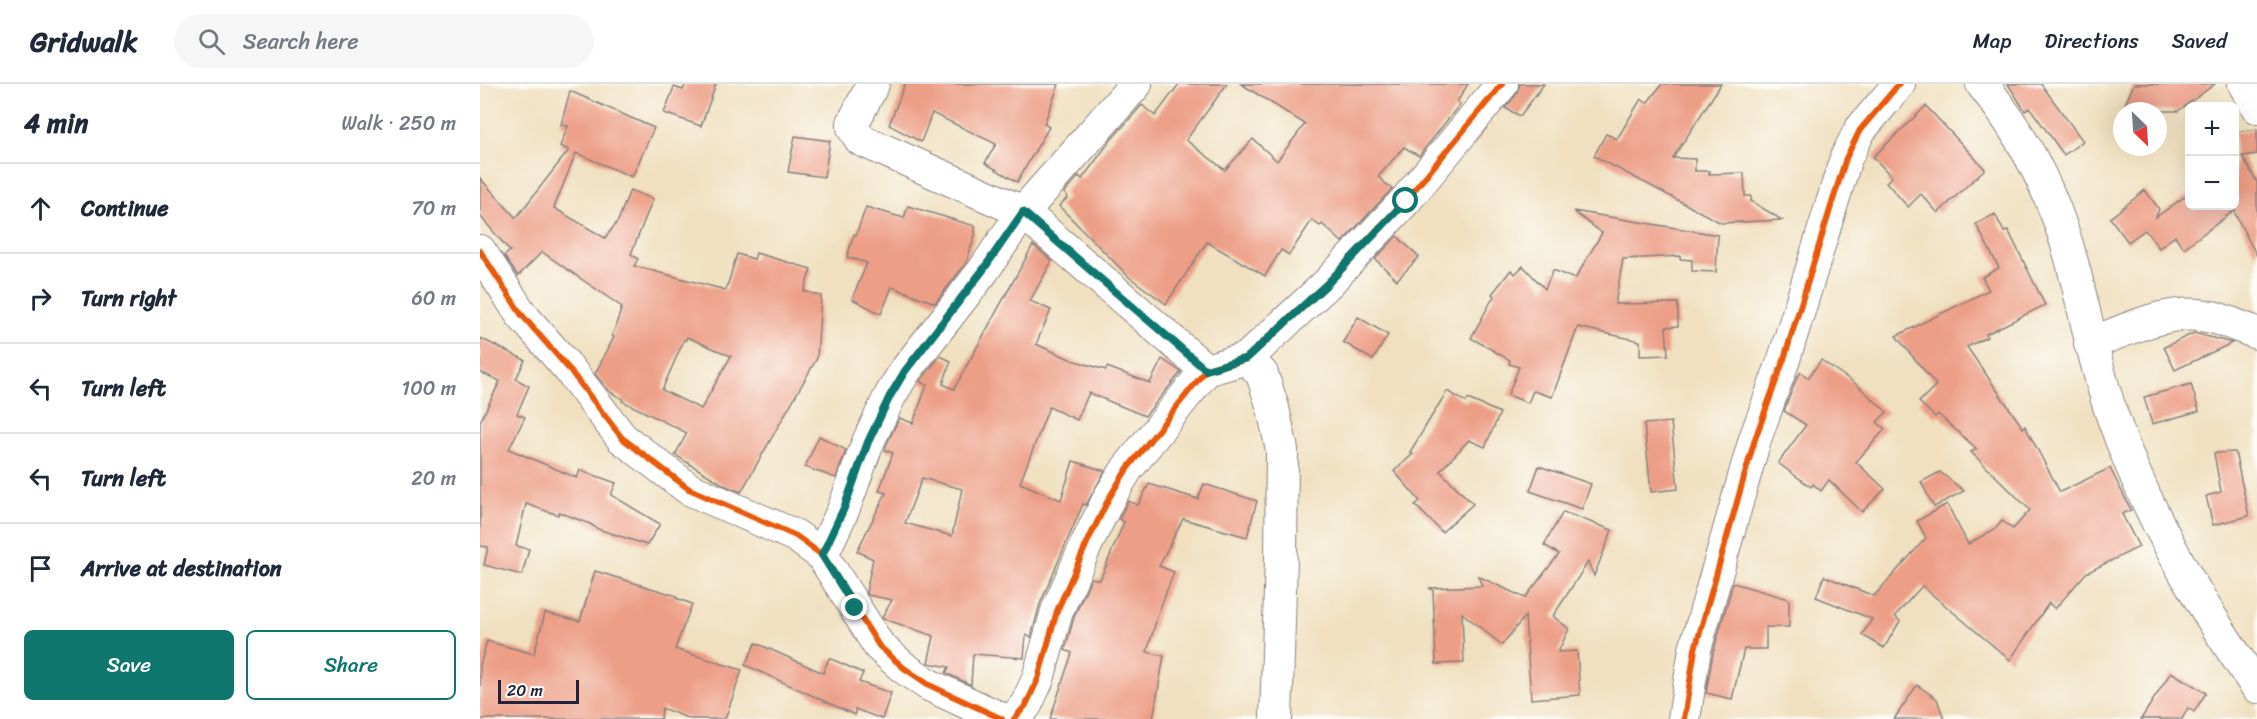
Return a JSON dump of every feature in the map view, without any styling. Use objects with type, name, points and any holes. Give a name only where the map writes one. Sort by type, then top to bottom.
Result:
[{"type":"street","points":[[873,84],[853,123],[853,128],[861,140],[1023,212],[1206,370]]},
{"type":"street","points":[[822,555],[844,508],[868,442],[905,371],[983,270],[1023,212],[1136,84]]},
{"type":"street","points":[[1014,719],[1026,705],[1038,679],[1058,611],[1109,498],[1127,469],[1206,370],[1247,358],[1327,284],[1406,201],[1502,84]]},
{"type":"street","points":[[1684,719],[1695,649],[1752,450],[1784,359],[1831,202],[1846,158],[1860,130],[1899,84]]},
{"type":"street","points":[[1982,84],[2038,170],[2059,222],[2073,265],[2090,344],[2112,416],[2155,520],[2184,574],[2257,687]]},
{"type":"street","points":[[2244,84],[2257,107]]},
{"type":"street","points":[[480,251],[521,314],[622,438],[689,489],[795,536],[822,555],[879,646],[904,668],[929,685],[1002,719]]},
{"type":"street","points":[[2090,344],[2148,321],[2175,315],[2211,317],[2257,333]]},
{"type":"street","points":[[1247,358],[1262,374],[1273,408],[1282,450],[1276,719]]},
{"type":"building","points":[[686,84],[716,84],[701,126],[664,113],[674,87],[683,90]]},
{"type":"building","points":[[905,84],[1059,84],[1044,124],[1049,127],[1017,182],[985,163],[996,144],[932,113],[921,142],[889,125]]},
{"type":"building","points":[[1179,84],[1227,84],[1186,140],[1225,170],[1253,139],[1277,161],[1305,124],[1241,84],[1468,84],[1457,102],[1460,104],[1419,156],[1404,147],[1378,177],[1392,189],[1342,242],[1322,224],[1320,226],[1312,220],[1289,255],[1281,250],[1265,276],[1207,242],[1166,304],[1129,277],[1059,206],[1068,197],[1064,193],[1079,176],[1082,179],[1110,141],[1142,105],[1155,116]]},
{"type":"building","points":[[1520,84],[1544,84],[1520,116],[1505,108],[1516,95]]},
{"type":"building","points":[[1662,84],[1721,84],[1673,158],[1695,159],[1695,171],[1710,171],[1709,174],[1744,173],[1745,196],[1751,196],[1751,201],[1782,220],[1721,223],[1594,156],[1606,134],[1617,139],[1641,99],[1647,103]]},
{"type":"building","points":[[2008,84],[2041,84],[2083,141],[2064,155],[2030,108],[2025,111]]},
{"type":"building","points":[[2134,84],[2215,84],[2190,102],[2185,102],[2185,106],[2178,111],[2167,111],[2167,102],[2126,102]]},
{"type":"building","points":[[570,91],[654,128],[632,177],[576,153],[554,208],[605,238],[618,221],[630,190],[653,199],[631,254],[638,259],[634,266],[726,290],[737,254],[754,259],[756,253],[811,269],[804,291],[821,296],[817,358],[741,492],[724,485],[675,455],[687,433],[622,401],[623,399],[610,392],[595,374],[614,337],[612,336],[622,307],[542,252],[518,276],[504,256],[510,251],[480,216],[480,178],[516,218],[569,150],[560,146],[568,126],[561,125]],"holes":[[[687,337],[731,356],[701,409],[662,390]]]},
{"type":"building","points":[[1926,106],[1985,169],[1938,213],[1921,194],[1908,207],[1886,182],[1892,177],[1873,157]]},
{"type":"building","points":[[2257,129],[2257,154],[2242,156],[2257,182],[2257,256],[2235,214],[2235,210],[2239,210],[2239,131]]},
{"type":"building","points":[[795,136],[830,141],[824,177],[788,172]]},
{"type":"building","points":[[2145,190],[2159,209],[2156,217],[2185,197],[2185,210],[2235,210],[2184,248],[2175,236],[2159,248],[2145,230],[2128,242],[2110,218]]},
{"type":"building","points":[[908,206],[975,226],[975,235],[966,263],[935,303],[892,287],[881,314],[852,299],[867,263],[847,257],[866,207],[904,218]]},
{"type":"building","points":[[1573,211],[1718,235],[1716,272],[1692,271],[1692,260],[1680,259],[1680,256],[1623,259],[1615,304],[1678,303],[1678,326],[1666,327],[1668,355],[1640,356],[1640,341],[1578,327],[1552,397],[1533,391],[1528,403],[1508,395],[1519,367],[1509,364],[1510,360],[1471,338],[1494,296],[1492,294],[1511,270],[1515,274],[1523,266],[1545,289],[1553,270],[1575,279],[1602,233]]},
{"type":"building","points":[[1995,214],[2004,232],[2008,230],[2045,305],[1986,334],[1987,337],[1967,347],[2023,428],[2025,426],[2060,492],[2110,468],[2131,510],[2122,514],[2139,547],[2086,573],[2055,609],[2049,603],[2010,660],[1922,586],[1895,616],[1900,621],[1884,648],[1862,635],[1872,619],[1816,597],[1824,576],[1874,596],[1926,538],[1917,521],[1947,504],[1968,544],[1995,529],[2002,521],[2013,529],[2030,510],[1971,452],[1977,449],[1938,414],[1935,417],[1919,402],[1936,385],[1896,336],[1989,290],[1982,277],[1999,268],[1976,224]]},
{"type":"building","points":[[1397,236],[1419,257],[1397,280],[1375,259]]},
{"type":"building","points":[[1033,245],[1052,261],[1030,301],[1051,310],[1036,344],[1072,360],[1106,370],[1107,367],[1150,383],[1162,359],[1181,372],[1145,416],[1089,393],[1077,420],[1049,407],[1020,483],[1061,500],[1073,461],[1105,471],[1086,505],[1083,504],[1040,604],[1031,637],[1026,635],[1024,658],[973,654],[971,685],[946,673],[949,667],[928,663],[934,636],[882,618],[892,600],[868,595],[866,592],[873,559],[857,551],[886,493],[879,491],[893,453],[885,450],[886,446],[899,418],[913,423],[927,385],[920,382],[940,356],[951,361],[943,384],[954,389]],"holes":[[[922,478],[962,489],[952,536],[905,523]]]},
{"type":"building","points":[[1358,317],[1388,335],[1373,360],[1343,342]]},
{"type":"building","points":[[2194,333],[2232,343],[2175,370],[2164,347]]},
{"type":"building","points":[[480,338],[525,360],[516,379],[529,386],[517,414],[525,417],[509,449],[577,478],[580,470],[616,483],[611,495],[660,524],[647,545],[598,529],[559,512],[558,515],[526,504],[516,546],[529,549],[522,575],[484,565],[488,547],[480,546],[480,422],[500,381],[480,372]]},
{"type":"building","points":[[1821,360],[1856,384],[1887,412],[1877,422],[1885,429],[1856,462],[1885,489],[1862,512],[1829,480],[1821,491],[1813,484],[1811,487],[1778,463],[1806,425],[1784,411],[1797,377],[1801,372],[1808,378]]},
{"type":"building","points":[[2191,384],[2199,411],[2152,424],[2144,397]]},
{"type":"building","points":[[1447,391],[1466,402],[1468,399],[1500,413],[1485,447],[1469,440],[1440,471],[1473,504],[1442,532],[1415,505],[1420,501],[1394,471],[1413,454],[1410,452]]},
{"type":"building","points":[[1671,422],[1678,489],[1651,492],[1644,424]]},
{"type":"building","points":[[819,436],[846,450],[836,478],[805,467]]},
{"type":"building","points":[[2235,452],[2249,516],[2213,525],[2206,496],[2221,492],[2214,453]]},
{"type":"building","points":[[1539,466],[1591,484],[1582,509],[1530,491]]},
{"type":"building","points":[[1940,472],[1964,491],[1934,507],[1921,482]]},
{"type":"building","points":[[1149,484],[1198,499],[1204,484],[1257,501],[1247,537],[1183,519],[1159,566],[1174,572],[1147,652],[1164,656],[1153,719],[1050,719],[1072,653],[1065,650],[1074,617],[1091,578],[1100,580],[1124,522],[1119,519],[1128,501],[1138,505]]},
{"type":"building","points":[[1563,512],[1612,530],[1594,576],[1588,562],[1553,616],[1569,629],[1558,652],[1577,651],[1580,695],[1531,699],[1525,616],[1502,645],[1462,613],[1464,663],[1436,664],[1433,590],[1429,588],[1482,586],[1478,576],[1525,598],[1559,554],[1544,545]]},
{"type":"building","points":[[595,571],[677,596],[676,598],[692,604],[675,649],[742,670],[725,719],[690,719],[662,708],[661,719],[480,719],[480,665],[487,641],[534,654],[545,613],[580,621]]},
{"type":"building","points":[[1733,583],[1789,599],[1789,627],[1766,627],[1766,649],[1744,649],[1732,699],[1706,693],[1713,653]]},
{"type":"building","points":[[756,643],[823,673],[829,658],[863,673],[859,682],[891,693],[882,719],[855,709],[855,715],[745,665]]},
{"type":"building","points":[[2171,672],[2206,693],[2194,712],[2188,708],[2182,719],[2141,719]]},
{"type":"building","points":[[1917,685],[1937,699],[1944,719],[1894,719]]},
{"type":"cycle path","points":[[1014,719],[1026,705],[1038,679],[1057,611],[1087,543],[1109,498],[1127,469],[1206,370],[1247,358],[1327,284],[1406,200],[1502,84]]},
{"type":"cycle path","points":[[1684,719],[1695,649],[1755,439],[1784,359],[1846,158],[1860,130],[1899,84]]},
{"type":"cycle path","points":[[480,251],[521,314],[569,369],[622,438],[689,489],[796,536],[822,555],[879,646],[904,668],[929,685],[1002,719]]},
{"type":"route","points":[[855,608],[822,555],[844,508],[868,442],[905,371],[983,270],[1023,212],[1206,370],[1247,358],[1327,284],[1406,201]]}]
